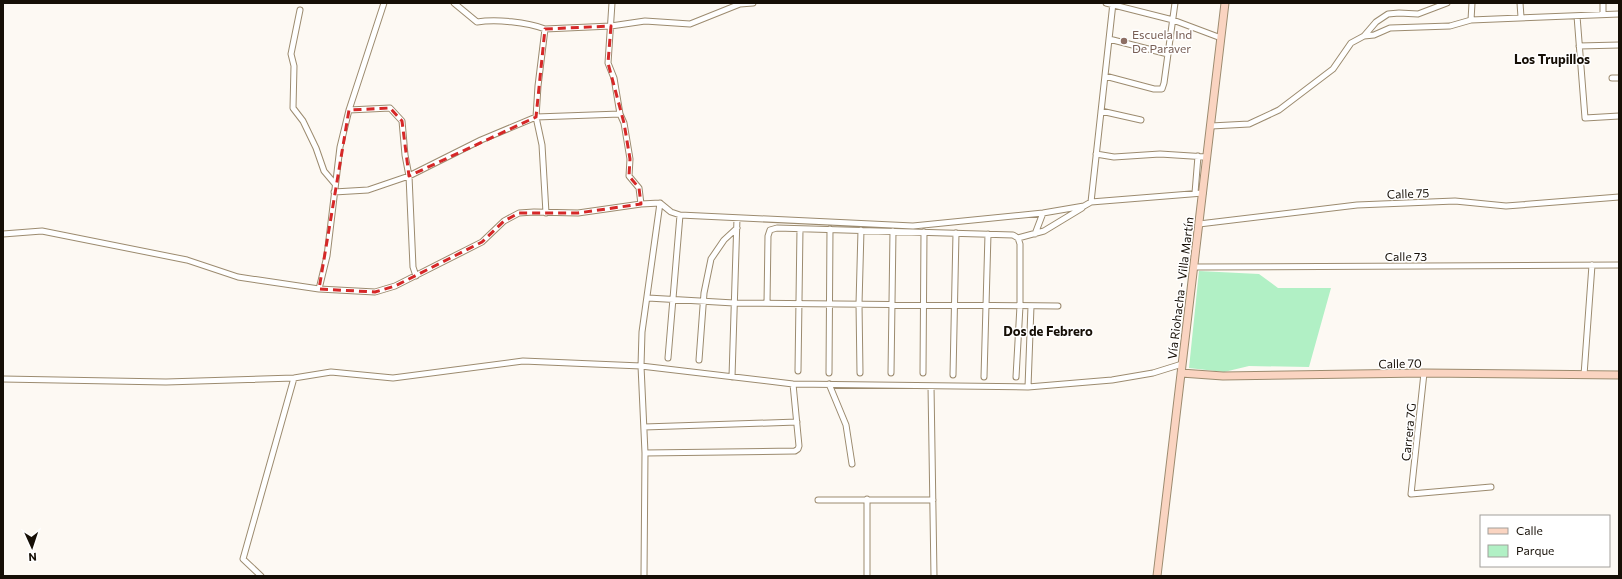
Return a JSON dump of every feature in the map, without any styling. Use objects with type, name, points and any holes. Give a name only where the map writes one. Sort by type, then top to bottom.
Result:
[{"type":"main road","name":"Vía Riohacha - Villa Martín","points":[[1157,576],[1208,157],[1225,3]]},
{"type":"main road","name":"Calle 70","points":[[1181,373],[1223,376],[1424,373],[1619,375]]},
{"type":"street","points":[[319,289],[326,256],[340,147],[349,110],[384,3]]},
{"type":"street","points":[[454,3],[477,22],[489,20],[536,26],[545,29],[611,26],[645,21],[690,24],[740,4],[754,3]]},
{"type":"street","points":[[612,3],[608,62],[614,78],[620,114],[624,123],[630,159],[629,176],[639,188],[641,204]]},
{"type":"street","points":[[1106,3],[1172,20],[1221,38]]},
{"type":"street","points":[[1105,76],[1154,89],[1162,89],[1175,3]]},
{"type":"street","points":[[1211,126],[1249,124],[1279,110],[1332,69],[1351,43],[1364,36],[1376,22],[1388,14],[1418,14],[1447,3]]},
{"type":"street","points":[[1471,20],[1472,3]]},
{"type":"street","points":[[1520,3],[1521,17]]},
{"type":"street","points":[[1603,3],[1603,14]]},
{"type":"street","points":[[1092,202],[1113,4]]},
{"type":"street","points":[[300,10],[291,54],[294,66],[294,108],[316,148],[324,171],[335,184]]},
{"type":"street","points":[[1364,36],[1374,35],[1390,28],[1450,26],[1471,20],[1619,14]]},
{"type":"street","points":[[1577,16],[1585,118],[1619,116]]},
{"type":"street","points":[[545,29],[536,117],[542,145],[546,213]]},
{"type":"street","points":[[1109,39],[1168,54]]},
{"type":"street","points":[[1579,46],[1619,45]]},
{"type":"street","points":[[1612,78],[1619,78]]},
{"type":"street","points":[[349,110],[390,108],[402,121],[405,155],[409,176],[413,267],[416,276]]},
{"type":"street","points":[[1101,111],[1141,120]]},
{"type":"street","points":[[334,192],[368,190],[409,176],[481,140],[536,117],[620,114]]},
{"type":"street","points":[[1096,154],[1114,157],[1160,154],[1208,157]]},
{"type":"street","points":[[1195,193],[1198,156]]},
{"type":"street","points":[[1018,238],[1035,234],[1054,226],[1092,202],[1203,193]]},
{"type":"street","name":"Calle 75","points":[[1199,224],[1357,205],[1455,201],[1506,206],[1619,198]]},
{"type":"street","points":[[644,576],[645,453],[641,366],[642,332],[648,298],[660,203]]},
{"type":"street","points":[[3,234],[42,232],[187,260],[238,277],[319,289],[375,292],[395,286],[482,242],[504,221],[519,214],[534,212],[578,213],[641,204],[660,203],[671,212],[680,215],[913,226],[1043,213],[1084,206]]},
{"type":"street","points":[[1035,234],[1043,213]]},
{"type":"street","points":[[668,358],[680,215]]},
{"type":"street","points":[[732,376],[737,218]]},
{"type":"street","points":[[699,360],[703,301],[711,259],[724,240],[736,228]]},
{"type":"street","points":[[767,303],[768,236],[770,230],[777,228],[1013,234],[1018,238],[1020,244],[1020,306],[1016,377]]},
{"type":"street","points":[[798,371],[800,228]]},
{"type":"street","points":[[828,373],[830,229]]},
{"type":"street","points":[[860,373],[859,304],[861,230]]},
{"type":"street","points":[[891,373],[893,231]]},
{"type":"street","points":[[923,373],[924,232]]},
{"type":"street","points":[[953,375],[956,233]]},
{"type":"street","points":[[984,377],[988,234]]},
{"type":"street","points":[[1584,375],[1592,265]]},
{"type":"street","name":"Calle 73","points":[[1194,267],[1619,265]]},
{"type":"street","points":[[648,298],[734,303],[1058,306]]},
{"type":"street","points":[[1028,387],[1031,306]]},
{"type":"street","points":[[3,379],[166,382],[294,378],[331,372],[393,378],[523,361],[641,366],[793,384],[1028,387],[1112,380],[1152,373],[1182,364]]},
{"type":"street","name":"Carrera 7G","points":[[1424,373],[1411,494],[1491,487]]},
{"type":"street","points":[[261,576],[243,560],[294,378]]},
{"type":"street","points":[[645,453],[795,451],[799,446],[793,384]]},
{"type":"street","points":[[829,384],[846,426],[852,464]]},
{"type":"street","points":[[931,386],[934,576]]},
{"type":"street","points":[[644,427],[797,422]]},
{"type":"street","points":[[867,499],[867,576]]},
{"type":"street","points":[[818,500],[933,500]]},
{"type":"highlighted area","points":[[611,26],[608,63],[624,123],[630,159],[629,176],[639,188],[641,204],[578,213],[519,213],[504,221],[482,242],[395,286],[375,292],[319,289],[349,110],[390,108],[402,121],[409,176],[536,117],[545,29]]},
{"type":"green space","points":[[1199,271],[1259,274],[1278,288],[1331,288],[1309,367],[1249,366],[1224,372],[1189,368]]},
{"type":"place","name":"Escuela Ind De Paraver","points":[[1124,41]]},
{"type":"district","name":"Los Trupillos","points":[[1552,59]]},
{"type":"district","name":"Dos de Febrero","points":[[1048,331]]}]
